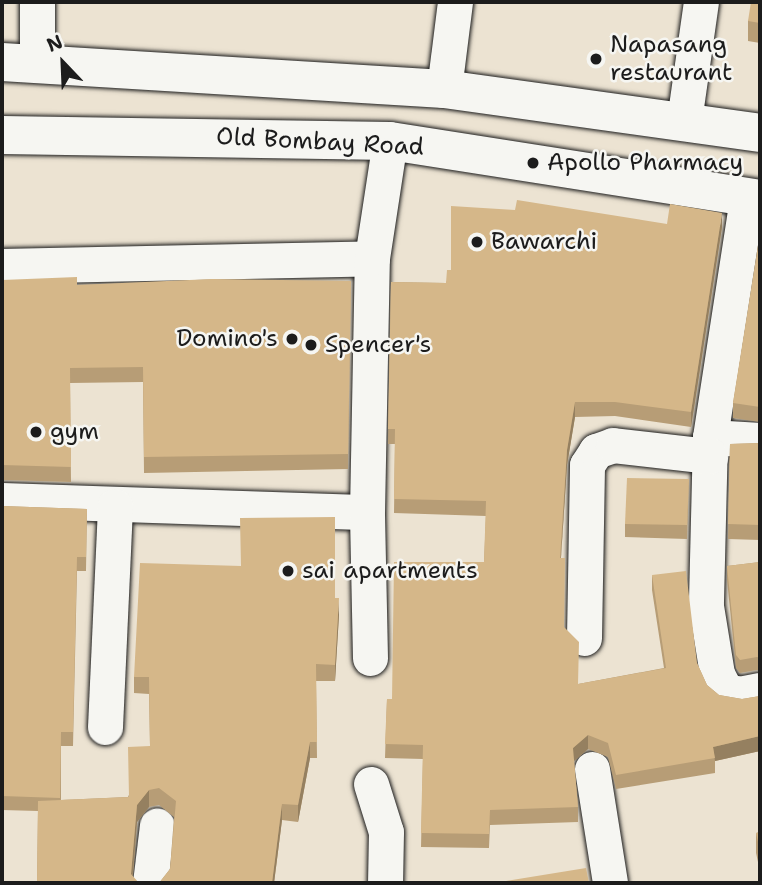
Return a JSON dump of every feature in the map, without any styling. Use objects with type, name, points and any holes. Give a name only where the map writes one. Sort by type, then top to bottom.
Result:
[{"type":"main road","points":[[19,63],[444,89],[760,133]]},
{"type":"main road","name":"Old Bombay Road","points":[[2,135],[390,141],[754,198]]},
{"type":"street","points":[[19,63],[37,2]]},
{"type":"street","points":[[444,89],[455,2]]},
{"type":"street","points":[[684,121],[701,2]]},
{"type":"street","points":[[370,658],[367,512],[372,258],[390,141]]},
{"type":"street","points":[[754,198],[710,446],[706,606],[717,674],[725,690],[739,694],[760,690]]},
{"type":"street","points":[[2,266],[372,258]]},
{"type":"street","points":[[584,638],[587,465],[596,451],[613,445],[710,446],[760,440]]},
{"type":"street","points":[[2,500],[115,506],[367,512]]},
{"type":"street","points":[[105,727],[115,506]]},
{"type":"street","points":[[592,769],[610,883]]},
{"type":"street","points":[[371,784],[386,832],[385,883]]},
{"type":"street","points":[[150,883],[157,825]]},
{"type":"building","points":[[751,2],[760,2],[760,23],[748,21]]},
{"type":"building","points":[[517,200],[667,224],[670,204],[722,213],[691,412],[615,402],[575,402],[567,450],[560,558],[565,558],[564,627],[579,642],[578,684],[666,668],[652,575],[686,571],[697,663],[707,685],[719,695],[742,699],[760,696],[760,736],[713,747],[715,758],[616,775],[608,743],[588,735],[573,748],[578,807],[490,810],[489,834],[421,833],[423,745],[385,744],[387,699],[392,699],[394,562],[484,562],[486,501],[394,499],[395,429],[388,429],[391,282],[446,283],[447,270],[451,270],[451,206],[515,210]]},
{"type":"building","points":[[760,239],[760,407],[733,403]]},
{"type":"building","points":[[77,277],[77,285],[212,279],[351,281],[348,454],[144,457],[143,367],[70,368],[71,467],[2,465],[2,280]]},
{"type":"building","points":[[760,443],[760,525],[728,524],[730,444]]},
{"type":"building","points":[[627,478],[689,479],[687,525],[625,524]]},
{"type":"building","points":[[2,506],[87,509],[86,557],[77,557],[73,732],[61,732],[60,798],[2,796]]},
{"type":"building","points":[[335,517],[335,598],[339,598],[335,665],[316,664],[317,742],[310,742],[298,805],[282,804],[272,883],[159,883],[170,869],[176,801],[159,788],[149,790],[137,805],[131,874],[139,883],[37,883],[38,801],[129,797],[128,747],[150,746],[149,677],[134,677],[140,563],[241,566],[240,518]]},
{"type":"building","points":[[760,562],[760,658],[740,660],[736,655],[727,566]]},
{"type":"building","points":[[760,832],[760,851],[756,833]]},
{"type":"building","points":[[586,868],[589,883],[506,883],[506,881]]},
{"type":"place","name":"Napasang restaurant","points":[[596,59]]},
{"type":"place","name":"Apollo Pharmacy","points":[[533,163]]},
{"type":"place","name":"Bawarchi","points":[[477,242]]},
{"type":"place","name":"Domino's","points":[[292,339]]},
{"type":"place","name":"Spencer's","points":[[311,345]]},
{"type":"place","name":"gym","points":[[36,432]]},
{"type":"place","name":"sai apartments","points":[[288,571]]}]
